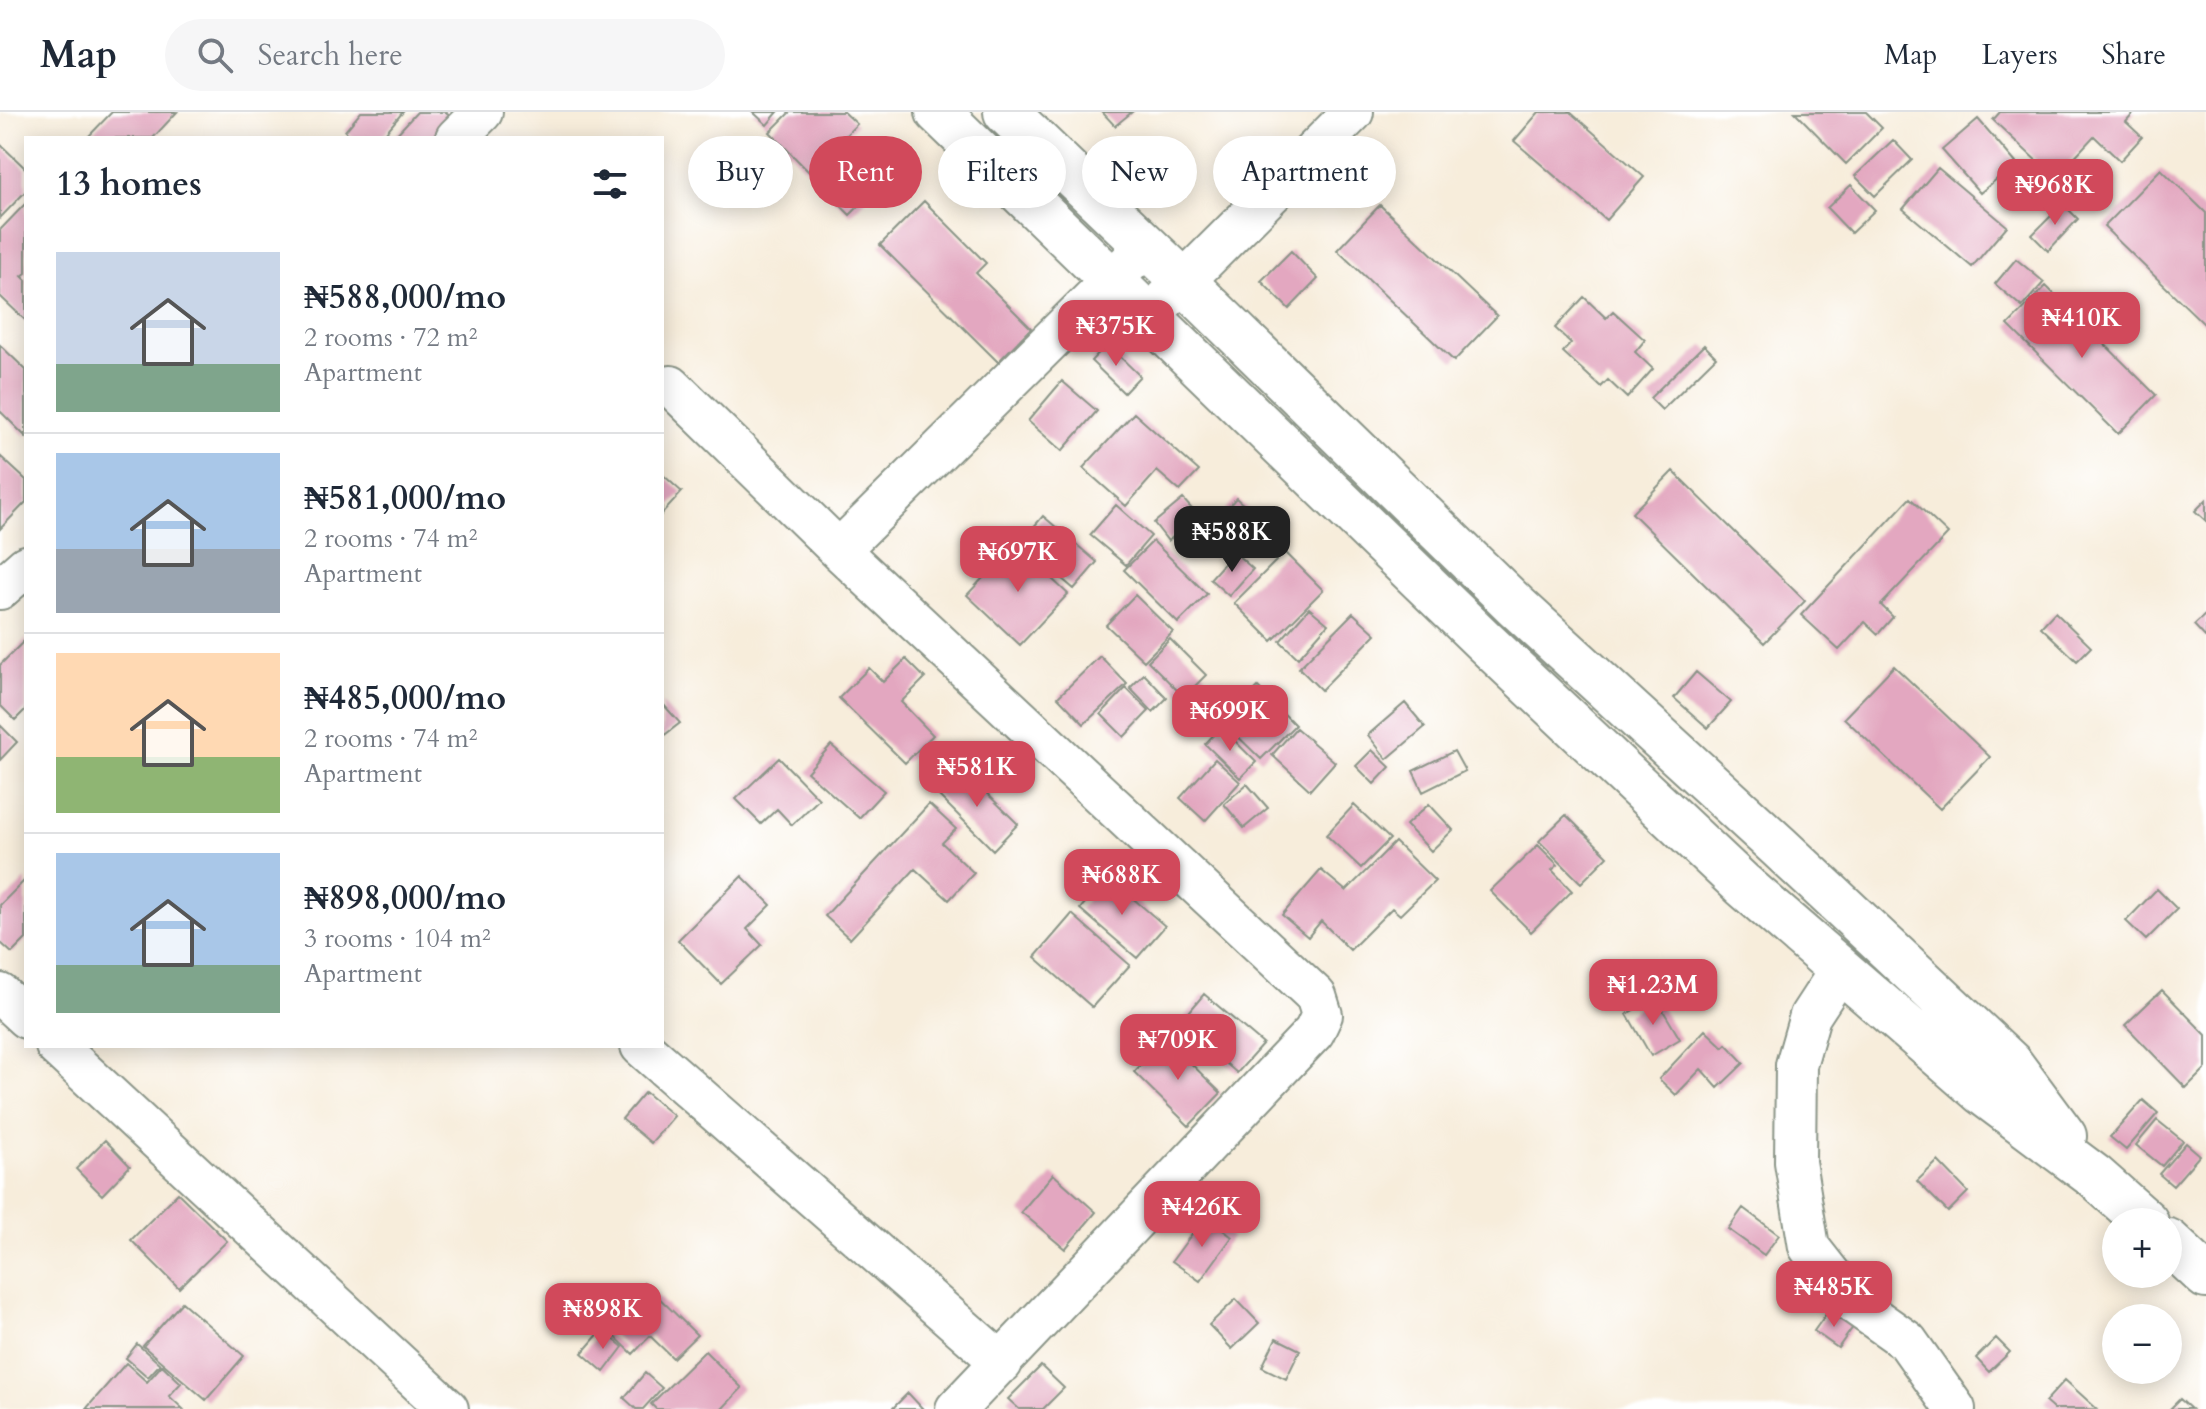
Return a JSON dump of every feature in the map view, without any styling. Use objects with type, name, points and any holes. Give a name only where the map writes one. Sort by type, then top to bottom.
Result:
[{"type":"main road","points":[[938,112],[1484,641],[1743,885],[1983,1093],[2094,1176],[2130,1208]]},
{"type":"main road","points":[[1006,112],[1516,606],[2010,1063],[2094,1176]]},
{"type":"main road","points":[[2182,1254],[2206,1276]]},
{"type":"street","points":[[458,136],[482,112]]},
{"type":"street","points":[[1149,316],[1353,112]]},
{"type":"street","points":[[839,550],[1146,246]]},
{"type":"street","points":[[671,386],[839,550],[1316,996],[1322,1015],[1314,1032],[956,1409]]},
{"type":"street","points":[[0,589],[24,568]]},
{"type":"street","points":[[1840,970],[1810,1016],[1796,1065],[1795,1162],[1809,1247],[1853,1303],[1907,1341],[1955,1409]]},
{"type":"street","points":[[0,994],[24,1016]]},
{"type":"street","points":[[58,1048],[448,1409]]},
{"type":"street","points":[[643,1048],[1002,1363]]},
{"type":"building","points":[[112,112],[177,112],[155,136],[89,136]]},
{"type":"building","points":[[361,112],[403,112],[383,136],[351,136],[345,131]]},
{"type":"building","points":[[417,112],[446,112],[459,124],[448,136],[395,136]]},
{"type":"building","points":[[753,112],[778,112],[767,125]]},
{"type":"building","points":[[790,112],[844,112],[857,124],[845,136],[809,136],[809,172],[793,156],[793,136],[774,136],[770,132]]},
{"type":"building","points":[[1102,112],[1132,112],[1115,126]]},
{"type":"building","points":[[1539,112],[1570,112],[1644,177],[1606,220],[1514,141]]},
{"type":"building","points":[[1795,112],[1866,112],[1882,128],[1846,164]]},
{"type":"building","points":[[2000,112],[2135,112],[2126,122],[2142,137],[2120,161],[2094,136],[2055,178],[1993,120]]},
{"type":"building","points":[[1978,119],[2016,163],[1980,193],[1942,150]]},
{"type":"building","points":[[1893,140],[1912,160],[1875,196],[1855,176]]},
{"type":"building","points":[[0,144],[24,167],[24,193],[0,218]]},
{"type":"building","points":[[1938,168],[2007,226],[1972,267],[1903,209]]},
{"type":"building","points":[[2161,169],[2206,213],[2206,326],[2104,227]]},
{"type":"building","points":[[1851,185],[1875,210],[1851,233],[1827,208]]},
{"type":"building","points":[[924,201],[986,263],[976,273],[1031,328],[998,362],[880,245],[917,208],[922,208]]},
{"type":"building","points":[[2063,204],[2078,219],[2048,251],[2032,235]]},
{"type":"building","points":[[24,205],[24,319],[0,296],[0,230]]},
{"type":"building","points":[[843,208],[857,208],[850,215]]},
{"type":"building","points":[[1377,208],[1383,208],[1497,316],[1454,361],[1337,250]]},
{"type":"building","points":[[1291,251],[1318,279],[1289,309],[1261,281]]},
{"type":"building","points":[[2016,259],[2044,282],[2022,307],[1995,284]]},
{"type":"building","points":[[2046,286],[2156,395],[2118,434],[2008,325]]},
{"type":"building","points":[[1584,297],[1606,318],[1613,311],[1645,340],[1635,352],[1653,369],[1627,398],[1608,380],[1601,387],[1563,352],[1571,343],[1555,328]]},
{"type":"building","points":[[1107,344],[1140,376],[1124,393],[1091,361]]},
{"type":"building","points":[[0,345],[24,368],[24,435],[0,411]]},
{"type":"building","points":[[1704,345],[1716,357],[1662,410],[1650,398]]},
{"type":"building","points":[[1062,381],[1097,411],[1062,451],[1028,421]]},
{"type":"building","points":[[1134,413],[1199,471],[1180,491],[1157,471],[1126,506],[1083,468]]},
{"type":"building","points":[[0,456],[24,478],[24,504],[0,529]]},
{"type":"building","points":[[1673,471],[1805,601],[1764,643],[1632,513]]},
{"type":"building","points":[[664,476],[682,492],[664,512]]},
{"type":"building","points":[[1236,498],[1256,516],[1234,542],[1213,524]]},
{"type":"building","points":[[1910,498],[1948,534],[1881,605],[1893,617],[1878,634],[1865,622],[1839,650],[1801,615]]},
{"type":"building","points":[[1183,499],[1198,516],[1168,541],[1154,523]]},
{"type":"building","points":[[2206,500],[2206,521],[2195,511]]},
{"type":"building","points":[[1116,505],[1151,536],[1126,565],[1090,535]]},
{"type":"building","points":[[1043,516],[1097,562],[1074,589],[1020,543]]},
{"type":"building","points":[[1153,541],[1207,594],[1178,623],[1124,570]]},
{"type":"building","points":[[1015,544],[1068,594],[1020,645],[967,595]]},
{"type":"building","points":[[1234,552],[1253,569],[1229,596],[1210,579]]},
{"type":"building","points":[[1285,552],[1323,590],[1272,641],[1234,603]]},
{"type":"building","points":[[1135,595],[1173,632],[1144,661],[1106,625]]},
{"type":"building","points":[[1309,608],[1328,624],[1298,658],[1280,641]]},
{"type":"building","points":[[2055,612],[2091,647],[2077,661],[2041,627]]},
{"type":"building","points":[[1353,613],[1376,634],[1321,690],[1299,668]]},
{"type":"building","points":[[2206,614],[2206,638],[2194,625]]},
{"type":"building","points":[[1170,639],[1206,675],[1184,697],[1148,661]]},
{"type":"building","points":[[24,641],[24,711],[15,720],[0,705],[0,665]]},
{"type":"building","points":[[1100,656],[1127,684],[1084,724],[1058,697]]},
{"type":"building","points":[[906,659],[925,678],[901,702],[933,735],[905,763],[839,698],[869,668],[883,682]]},
{"type":"building","points":[[1894,666],[1990,757],[1940,809],[1844,718]]},
{"type":"building","points":[[1696,672],[1731,702],[1708,728],[1674,698]]},
{"type":"building","points":[[1144,674],[1167,698],[1153,712],[1130,688]]},
{"type":"building","points":[[1258,687],[1295,725],[1261,759],[1223,722]]},
{"type":"building","points":[[1126,688],[1149,711],[1124,737],[1101,714]]},
{"type":"building","points":[[1405,703],[1425,727],[1387,759],[1368,735]]},
{"type":"building","points":[[664,705],[680,723],[664,735]]},
{"type":"building","points":[[0,725],[17,742],[0,760]]},
{"type":"building","points":[[1221,727],[1256,762],[1240,778],[1205,744]]},
{"type":"building","points":[[1296,728],[1335,762],[1310,790],[1272,755]]},
{"type":"building","points":[[831,745],[884,791],[859,818],[807,772]]},
{"type":"building","points":[[1372,750],[1390,767],[1374,784],[1356,766]]},
{"type":"building","points":[[1454,751],[1465,771],[1423,792],[1413,771]]},
{"type":"building","points":[[779,758],[819,799],[792,825],[777,809],[761,824],[736,799]]},
{"type":"building","points":[[1215,759],[1240,782],[1205,821],[1180,798]]},
{"type":"building","points":[[961,768],[1018,824],[993,850],[936,793]]},
{"type":"building","points":[[1247,784],[1268,808],[1244,828],[1224,804]]},
{"type":"building","points":[[929,804],[956,829],[942,843],[974,873],[949,900],[915,869],[850,939],[825,916]]},
{"type":"building","points":[[1429,804],[1453,830],[1431,851],[1406,825]]},
{"type":"building","points":[[1354,805],[1390,839],[1361,868],[1326,835]]},
{"type":"building","points":[[1566,815],[1608,856],[1581,883],[1539,841]]},
{"type":"building","points":[[1395,842],[1435,881],[1400,915],[1392,908],[1350,950],[1321,921],[1308,937],[1282,915],[1321,870],[1346,891]]},
{"type":"building","points":[[1538,845],[1558,865],[1552,870],[1572,891],[1531,932],[1490,891]]},
{"type":"building","points":[[742,876],[771,905],[747,929],[762,945],[721,984],[678,940]]},
{"type":"building","points":[[1107,876],[1165,926],[1137,958],[1080,909]]},
{"type":"building","points":[[24,881],[24,941],[12,953],[0,942],[0,905]]},
{"type":"building","points":[[2157,889],[2177,909],[2146,940],[2126,921]]},
{"type":"building","points":[[1072,914],[1130,965],[1092,1007],[1035,957]]},
{"type":"building","points":[[2162,990],[2206,1035],[2206,1068],[2186,1088],[2125,1025]]},
{"type":"building","points":[[1204,994],[1263,1044],[1237,1073],[1180,1023]]},
{"type":"building","points":[[1655,997],[1680,1039],[1651,1056],[1627,1014]]},
{"type":"building","points":[[1705,1030],[1723,1047],[1726,1044],[1744,1063],[1718,1088],[1701,1069],[1676,1095],[1659,1079]]},
{"type":"building","points":[[1166,1039],[1221,1093],[1189,1126],[1134,1072]]},
{"type":"building","points":[[645,1092],[674,1116],[651,1143],[622,1119]]},
{"type":"building","points":[[2143,1100],[2158,1113],[2126,1150],[2110,1137]]},
{"type":"building","points":[[2157,1120],[2183,1141],[2162,1166],[2136,1145]]},
{"type":"building","points":[[105,1140],[130,1166],[102,1195],[76,1169]]},
{"type":"building","points":[[2186,1143],[2200,1155],[2173,1186],[2159,1174]]},
{"type":"building","points":[[1938,1161],[1968,1192],[1948,1212],[1917,1181]]},
{"type":"building","points":[[1053,1174],[1096,1212],[1065,1249],[1021,1212]]},
{"type":"building","points":[[178,1193],[227,1241],[179,1288],[131,1240]]},
{"type":"building","points":[[1743,1208],[1779,1235],[1764,1255],[1728,1229]]},
{"type":"building","points":[[1205,1216],[1232,1237],[1200,1281],[1172,1261]]},
{"type":"building","points":[[644,1283],[697,1335],[673,1358],[650,1336],[633,1354],[603,1325]]},
{"type":"building","points":[[1236,1299],[1259,1323],[1232,1349],[1209,1325]]},
{"type":"building","points":[[182,1302],[244,1356],[206,1400],[143,1346]]},
{"type":"building","points":[[1829,1310],[1853,1327],[1838,1348],[1814,1331]]},
{"type":"building","points":[[602,1330],[623,1347],[604,1372],[582,1353]]},
{"type":"building","points":[[1276,1338],[1300,1350],[1286,1379],[1262,1367]]},
{"type":"building","points":[[1996,1338],[2010,1352],[1989,1372],[1976,1358]]},
{"type":"building","points":[[137,1344],[160,1364],[148,1377],[126,1358]]},
{"type":"building","points":[[705,1351],[742,1388],[722,1409],[656,1409],[651,1404]]},
{"type":"building","points":[[126,1363],[147,1382],[162,1365],[181,1383],[169,1396],[183,1409],[86,1409]]},
{"type":"building","points":[[1041,1366],[1064,1388],[1043,1409],[1019,1409],[1008,1399]]},
{"type":"building","points":[[645,1373],[662,1388],[643,1409],[636,1409],[624,1398]]},
{"type":"building","points":[[2065,1380],[2097,1409],[2053,1409],[2045,1402]]},
{"type":"building","points":[[908,1393],[923,1409],[892,1409]]},
{"type":"building","points":[[2180,1399],[2191,1409],[2170,1409]]}]
